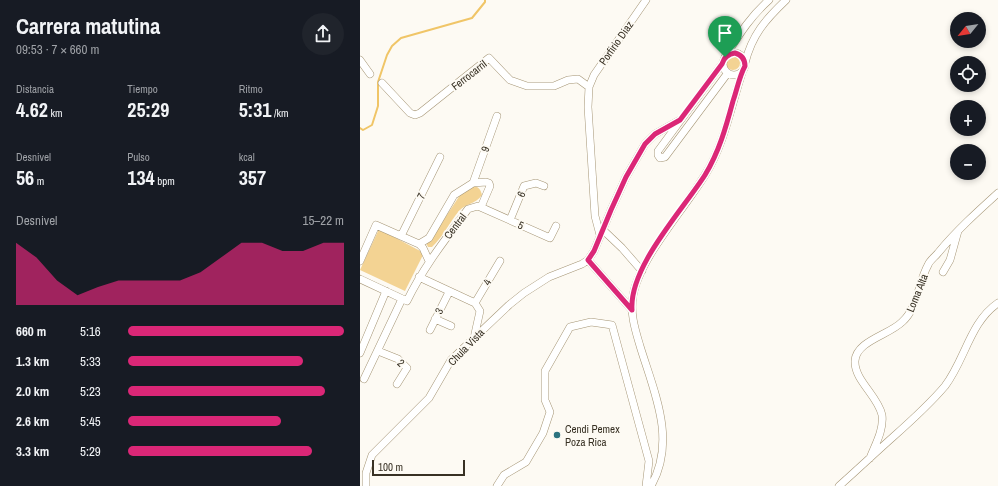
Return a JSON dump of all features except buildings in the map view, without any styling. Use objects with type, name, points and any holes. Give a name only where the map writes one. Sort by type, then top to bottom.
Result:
[{"type":"street","name":"Porfirio Diaz","points":[[589,87],[594,75],[646,0]]},
{"type":"street","points":[[726,74],[665,157],[660,158],[658,151],[724,61],[745,24],[768,0]]},
{"type":"street","points":[[651,486],[659,469],[663,453],[664,436],[659,410],[633,322],[633,294],[642,271],[664,232],[705,175],[718,151],[749,48],[761,26],[786,0]]},
{"type":"street","points":[[732,54],[739,54],[744,59],[744,66],[741,73],[734,76],[726,74],[722,68],[724,61],[732,54]]},
{"type":"street","name":"Ferrocarril","points":[[382,83],[410,113],[415,115],[420,113],[489,58],[510,80],[527,86],[554,86],[568,80],[578,79],[589,87]]},
{"type":"street","points":[[360,60],[370,74]]},
{"type":"street","points":[[589,87],[588,108],[595,216],[601,232],[622,248],[642,271]]},
{"type":"street","name":"9","points":[[473,183],[497,116]]},
{"type":"street","points":[[632,310],[588,260],[594,251],[626,177],[645,144],[655,134],[680,120]]},
{"type":"street","name":"7","points":[[401,236],[440,156]]},
{"type":"street","name":"Central","points":[[364,379],[404,300],[429,261],[468,209],[478,206],[481,207],[490,186],[489,183],[473,183],[454,195],[429,238],[419,244]]},
{"type":"street","name":"6","points":[[510,220],[524,186],[536,183],[544,186]]},
{"type":"street","name":"Loma Alta","points":[[870,458],[881,430],[882,415],[876,402],[858,375],[855,362],[857,354],[862,346],[885,334],[906,318],[910,313],[928,265],[959,230],[998,193]]},
{"type":"street","name":"5","points":[[481,207],[550,238],[556,226]]},
{"type":"street","points":[[360,261],[376,225],[419,244],[424,248],[429,261]]},
{"type":"street","points":[[943,272],[950,260],[959,230]]},
{"type":"street","name":"Chula Vista","points":[[366,486],[363,473],[372,455],[429,398],[451,360],[509,305],[524,293],[549,277],[582,264],[588,260]]},
{"type":"street","name":"4","points":[[475,303],[500,261]]},
{"type":"street","points":[[419,277],[475,303],[480,310],[474,338]]},
{"type":"street","points":[[360,279],[404,300]]},
{"type":"street","points":[[360,353],[386,291]]},
{"type":"street","name":"3","points":[[430,330],[449,292]]},
{"type":"street","name":"Loma Alta","points":[[839,486],[928,405],[946,385],[960,361],[979,320],[998,303]]},
{"type":"street","points":[[435,319],[451,326]]},
{"type":"street","points":[[497,486],[504,475],[526,462],[543,433],[550,412],[545,400],[545,371],[570,327],[591,322],[612,325],[649,461],[646,486]]},
{"type":"street","name":"2","points":[[378,351],[398,359],[407,368],[397,384]]},
{"type":"shaded area","points":[[730,56],[736,56],[740,60],[740,66],[736,70],[730,70],[726,66],[726,60]]},
{"type":"shaded area","points":[[475,186],[480,190],[482,195],[476,201],[462,208],[436,243],[432,247],[428,247],[426,243],[437,230],[462,192]]},
{"type":"shaded area","points":[[379,229],[424,253],[405,291],[360,270]]},
{"type":"waterway","points":[[360,128],[363,130],[372,125],[378,106],[378,82],[387,55],[392,46],[401,38],[472,18],[485,0]]},
{"type":"place","name":"Cendi Pemex Poza Rica","points":[[557,435]]},
{"type":"route","points":[[735,53],[739,54],[744,59],[745,66],[725,132],[718,151],[705,175],[664,232],[646,263],[637,281],[633,294],[632,310],[588,260],[594,251],[626,177],[645,144],[655,134],[680,120],[722,64],[725,57],[735,53]]}]
